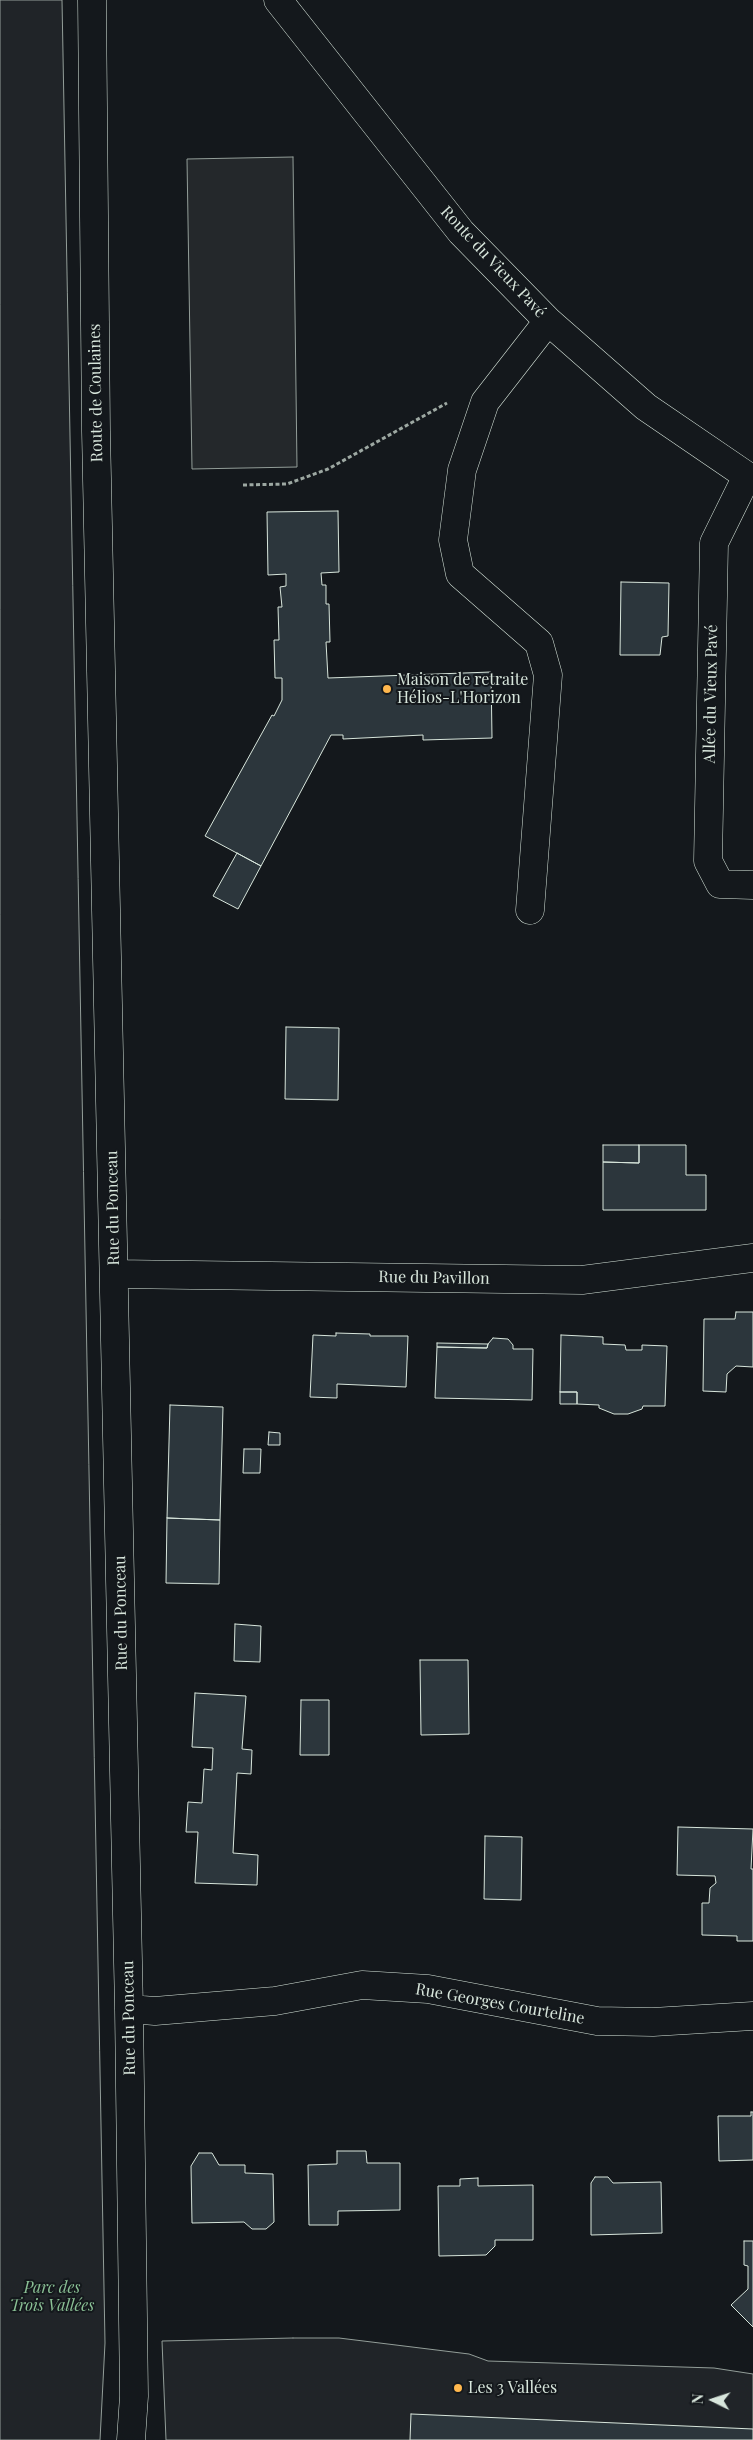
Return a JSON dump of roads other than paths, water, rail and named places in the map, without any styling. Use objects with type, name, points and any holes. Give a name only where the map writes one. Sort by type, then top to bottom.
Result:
[{"type":"street","name":"Route de Coulaines","points":[[92,0],[96,431],[104,786]]},
{"type":"street","name":"Route du Vieux Pavé","points":[[278,0],[461,232],[548,322],[646,406],[750,478]]},
{"type":"street","points":[[530,910],[548,674],[539,643],[460,574],[454,540],[462,470],[485,402],[548,322]]},
{"type":"street","name":"Allée du Vieux Pavé","points":[[750,478],[714,543],[708,861],[720,884],[753,884]]},
{"type":"street","name":"Rue du Ponceau","points":[[104,786],[129,2009],[134,2396],[131,2440]]},
{"type":"street","name":"Rue du Pavillon","points":[[114,1274],[582,1280],[753,1258]]},
{"type":"street","name":"Rue Georges Courteline","points":[[129,2009],[155,2010],[275,2001],[362,1985],[428,1989],[597,2021],[653,2022],[753,2016]]},
{"type":"place","name":"Maison de retraite Hélios-L'Horizon","points":[[387,689]]},
{"type":"place","name":"Les 3 Vallées","points":[[458,2388]]},
{"type":"park label","name":"Parc des Trois Vallées","points":[[52,2297]]}]
